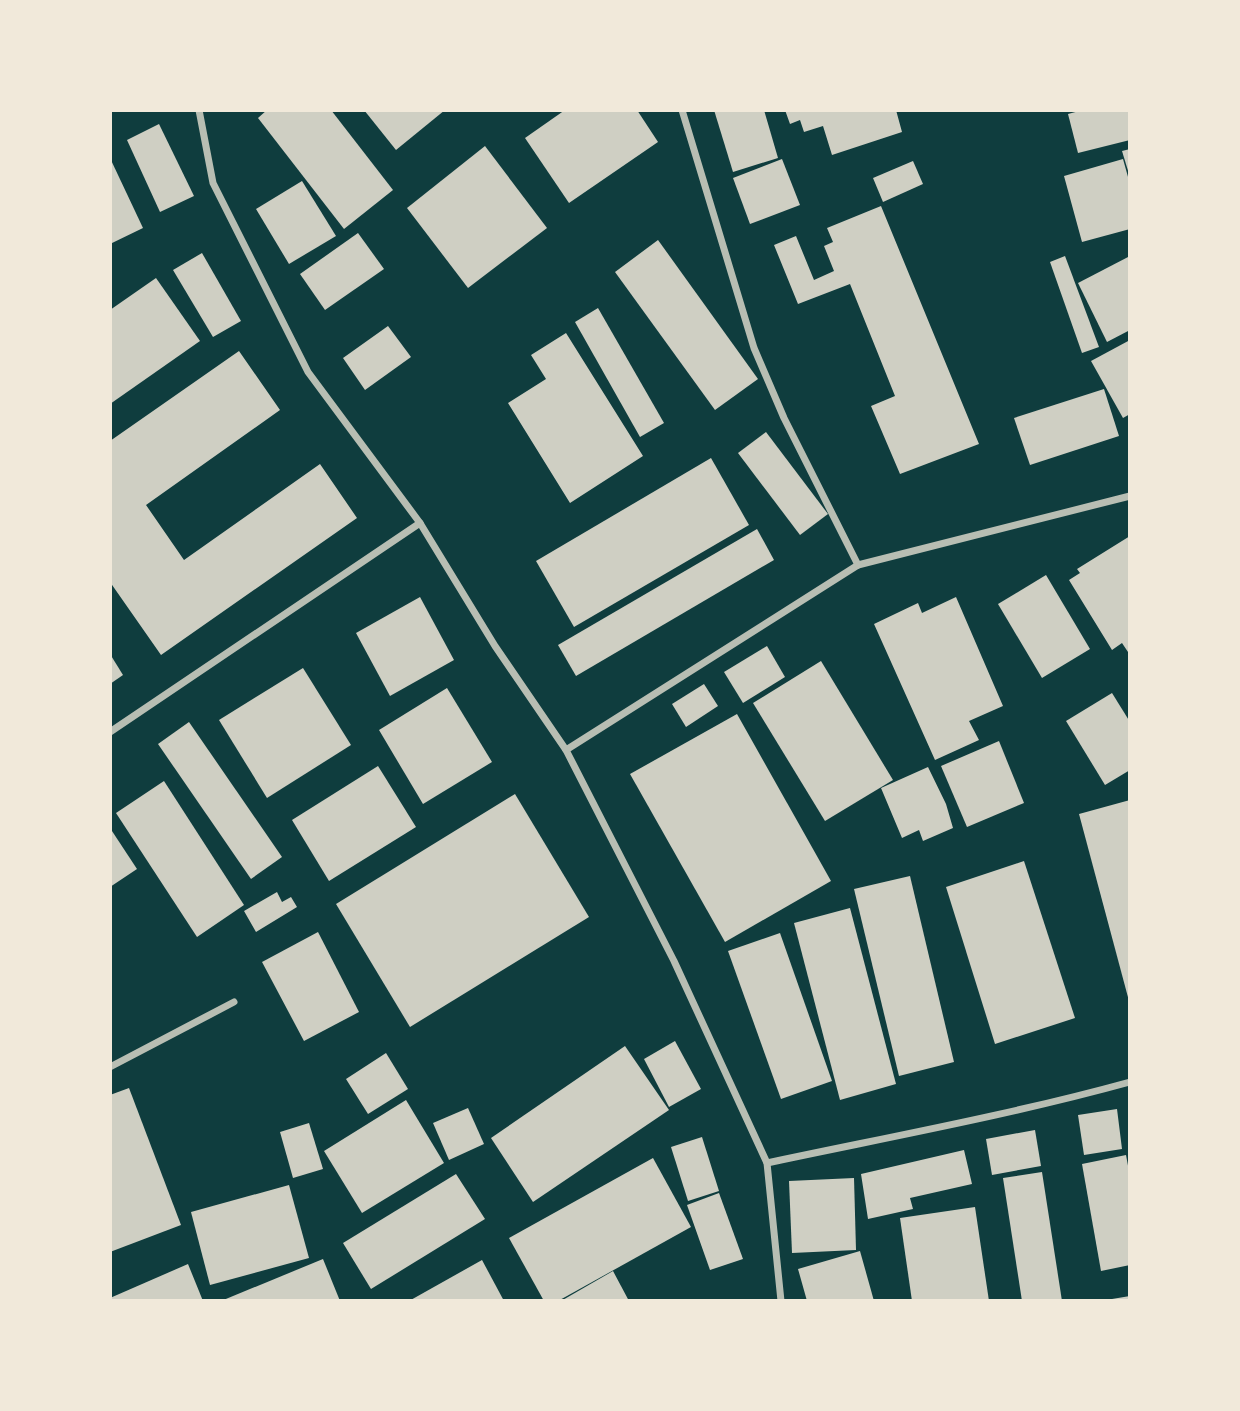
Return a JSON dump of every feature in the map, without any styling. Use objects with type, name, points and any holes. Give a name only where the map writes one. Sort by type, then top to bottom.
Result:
[{"type":"street","points":[[199,110],[213,183],[309,372],[420,523],[495,646],[566,750],[674,961],[767,1163],[781,1301]]},
{"type":"street","points":[[682,110],[754,348],[784,418],[858,565]]},
{"type":"street","points":[[566,750],[858,565],[1130,496]]},
{"type":"street","points":[[110,732],[420,523]]},
{"type":"street","points":[[110,1068],[234,1002]]},
{"type":"street","points":[[767,1163],[1030,1110],[1130,1082]]},
{"type":"building","points":[[267,110],[331,110],[393,190],[344,229],[258,118]]},
{"type":"building","points":[[364,110],[445,110],[396,150]]},
{"type":"building","points":[[565,110],[637,110],[658,142],[569,203],[525,138]]},
{"type":"building","points":[[714,110],[764,110],[778,158],[733,172]]},
{"type":"building","points":[[785,110],[896,110],[902,132],[832,155],[823,126],[804,132],[800,120],[790,124]]},
{"type":"building","points":[[1083,110],[1130,110],[1130,140],[1078,153],[1068,114]]},
{"type":"building","points":[[159,124],[194,196],[160,212],[127,140]]},
{"type":"building","points":[[485,146],[547,228],[468,288],[407,208]]},
{"type":"building","points":[[1130,149],[1130,174],[1129,174],[1122,151]]},
{"type":"building","points":[[110,158],[143,228],[110,244]]},
{"type":"building","points":[[782,159],[800,205],[750,224],[733,178]]},
{"type":"building","points":[[1123,159],[1130,184],[1130,229],[1082,242],[1064,176]]},
{"type":"building","points":[[913,161],[923,184],[883,202],[873,178]]},
{"type":"building","points":[[302,181],[336,236],[289,264],[256,209]]},
{"type":"building","points":[[881,206],[979,444],[900,474],[871,406],[895,396],[850,284],[798,304],[774,245],[796,236],[814,280],[834,271],[824,246],[833,242],[827,228]]},
{"type":"building","points":[[358,233],[384,269],[325,310],[300,274]]},
{"type":"building","points":[[658,240],[758,379],[715,410],[615,272]]},
{"type":"building","points":[[202,253],[241,321],[213,337],[173,270]]},
{"type":"building","points":[[1065,256],[1099,347],[1082,353],[1050,262]]},
{"type":"building","points":[[1130,256],[1130,330],[1107,342],[1078,283]]},
{"type":"building","points":[[156,278],[200,341],[110,404],[110,310]]},
{"type":"building","points":[[598,308],[664,423],[640,437],[575,322]]},
{"type":"building","points":[[388,326],[411,357],[365,390],[343,358]]},
{"type":"building","points":[[566,333],[643,456],[570,503],[508,403],[546,379],[531,355]]},
{"type":"building","points":[[1130,340],[1130,414],[1123,418],[1091,361]]},
{"type":"building","points":[[239,351],[280,410],[146,505],[184,560],[320,464],[357,518],[161,655],[110,582],[110,441]]},
{"type":"building","points":[[1104,389],[1119,436],[1030,465],[1014,418]]},
{"type":"building","points":[[766,432],[828,514],[800,535],[738,453]]},
{"type":"building","points":[[711,458],[749,525],[574,627],[536,561]]},
{"type":"building","points":[[757,529],[774,560],[576,676],[558,645]]},
{"type":"building","points":[[1130,536],[1130,655],[1122,643],[1112,650],[1069,580],[1080,573],[1077,569]]},
{"type":"building","points":[[1046,575],[1090,649],[1042,678],[998,604]]},
{"type":"building","points":[[420,597],[454,660],[390,696],[356,633]]},
{"type":"building","points":[[956,597],[1003,706],[969,721],[979,740],[935,760],[874,624],[918,603],[922,613]]},
{"type":"building","points":[[767,646],[785,677],[743,703],[724,672]]},
{"type":"building","points":[[110,654],[123,675],[110,684]]},
{"type":"building","points":[[821,661],[893,780],[825,821],[753,703]]},
{"type":"building","points":[[303,668],[351,745],[267,798],[219,720]]},
{"type":"building","points":[[704,684],[718,706],[686,727],[672,704]]},
{"type":"building","points":[[447,688],[492,762],[423,804],[379,730]]},
{"type":"building","points":[[1112,693],[1130,722],[1130,770],[1105,785],[1066,721]]},
{"type":"building","points":[[737,714],[831,881],[725,942],[630,774]]},
{"type":"building","points":[[189,722],[282,857],[251,879],[158,744]]},
{"type":"building","points":[[999,741],[1024,803],[967,827],[941,766]]},
{"type":"building","points":[[378,766],[416,827],[329,881],[292,820]]},
{"type":"building","points":[[928,767],[946,804],[953,828],[923,841],[919,830],[902,838],[881,788]]},
{"type":"building","points":[[164,781],[244,905],[197,937],[116,813]]},
{"type":"building","points":[[515,794],[589,917],[410,1027],[336,904]]},
{"type":"building","points":[[1130,800],[1130,1000],[1129,1001],[1079,814]]},
{"type":"building","points":[[110,828],[137,869],[110,887]]},
{"type":"building","points":[[1024,861],[1075,1018],[995,1044],[946,887]]},
{"type":"building","points":[[910,876],[954,1062],[899,1076],[854,889]]},
{"type":"building","points":[[277,892],[282,902],[291,897],[297,907],[256,932],[244,911]]},
{"type":"building","points":[[850,908],[896,1084],[840,1100],[794,923]]},
{"type":"building","points":[[318,932],[359,1012],[304,1041],[262,962]]},
{"type":"building","points":[[780,933],[832,1081],[781,1099],[728,951]]},
{"type":"building","points":[[675,1041],[701,1089],[669,1107],[644,1059]]},
{"type":"building","points":[[625,1046],[669,1110],[533,1202],[491,1138]]},
{"type":"building","points":[[386,1053],[408,1089],[368,1114],[346,1079]]},
{"type":"building","points":[[129,1088],[181,1225],[110,1252],[110,1095]]},
{"type":"building","points":[[406,1100],[444,1163],[362,1213],[324,1151]]},
{"type":"building","points":[[468,1108],[484,1144],[449,1160],[433,1123]]},
{"type":"building","points":[[1117,1109],[1122,1149],[1084,1155],[1078,1115]]},
{"type":"building","points":[[309,1123],[323,1169],[293,1178],[280,1132]]},
{"type":"building","points":[[1035,1130],[1041,1166],[992,1175],[986,1139]]},
{"type":"building","points":[[702,1137],[719,1191],[688,1201],[671,1147]]},
{"type":"building","points":[[964,1150],[972,1184],[910,1198],[913,1209],[868,1219],[861,1174]]},
{"type":"building","points":[[1126,1155],[1130,1176],[1130,1265],[1101,1271],[1082,1164]]},
{"type":"building","points":[[653,1158],[691,1227],[558,1301],[544,1301],[509,1238]]},
{"type":"building","points":[[1042,1172],[1062,1301],[1022,1301],[1003,1178]]},
{"type":"building","points":[[456,1174],[485,1219],[371,1289],[343,1243]]},
{"type":"building","points":[[854,1178],[856,1250],[792,1253],[789,1181]]},
{"type":"building","points":[[289,1185],[309,1258],[210,1285],[191,1212]]},
{"type":"building","points":[[719,1193],[743,1259],[710,1270],[687,1205]]},
{"type":"building","points":[[975,1207],[989,1301],[912,1301],[900,1218]]},
{"type":"building","points":[[860,1251],[874,1301],[807,1301],[798,1269]]},
{"type":"building","points":[[323,1259],[340,1301],[221,1301]]},
{"type":"building","points":[[482,1260],[504,1301],[409,1301]]},
{"type":"building","points":[[188,1264],[203,1301],[110,1301],[110,1298]]},
{"type":"building","points":[[613,1271],[629,1301],[561,1301]]},
{"type":"building","points":[[1130,1296],[1130,1301],[1112,1301],[1112,1299]]}]
